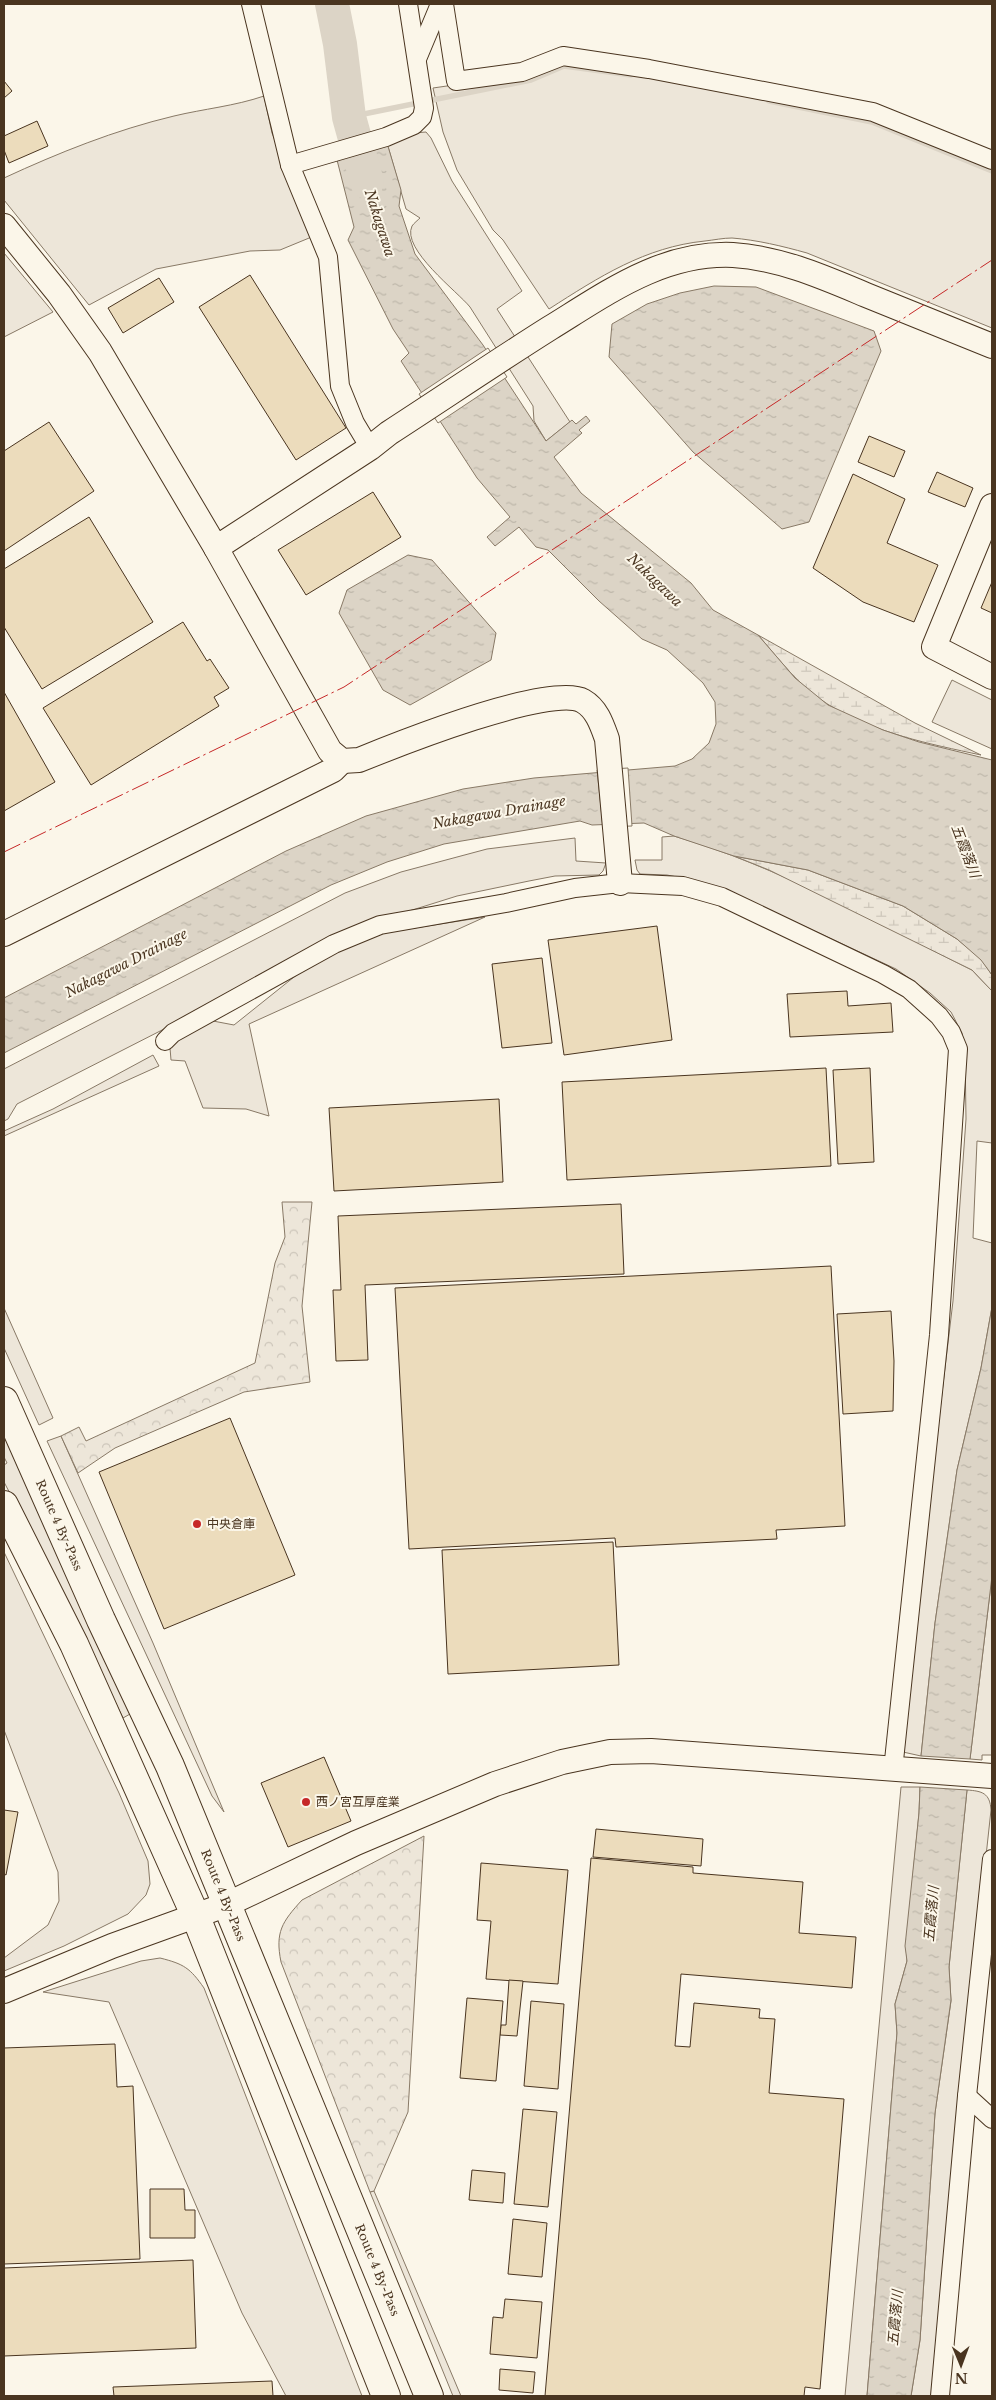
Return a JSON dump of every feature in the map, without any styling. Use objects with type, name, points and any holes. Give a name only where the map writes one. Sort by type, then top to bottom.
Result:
[{"type":"highway","name":"Route 4 By-Pass","points":[[4,1401],[100,1620],[170,1766],[429,2396]]},
{"type":"highway","points":[[4,1505],[74,1644],[196,1917],[386,2396]]},
{"type":"street","points":[[251,4],[290,165],[328,257],[340,386],[355,423],[370,448]]},
{"type":"street","points":[[290,165],[386,137],[414,124],[422,117],[424,108],[408,4]]},
{"type":"street","points":[[417,60],[440,4]]},
{"type":"street","points":[[444,4],[456,80],[522,72],[563,56],[630,66],[873,112],[992,160]]},
{"type":"street","points":[[4,226],[59,294],[100,352],[216,548],[330,751],[342,761]]},
{"type":"street","points":[[216,548],[370,448],[533,338],[638,275],[681,260],[705,256],[732,255],[776,262],[813,273],[992,346]]},
{"type":"street","points":[[992,506],[934,647],[992,677]]},
{"type":"street","points":[[4,934],[333,770],[342,761],[359,760],[465,721],[555,698],[582,700],[591,707],[599,718],[606,739],[619,872]]},
{"type":"street","points":[[165,1040],[173,1033],[334,944],[380,926],[506,903],[575,888],[619,872],[722,897],[884,974],[909,989],[939,1016],[951,1032],[958,1049],[939,1336],[902,1770]]},
{"type":"street","points":[[4,1991],[112,1946],[228,1904],[356,1843],[495,1784],[572,1760],[610,1752],[652,1751],[986,1776]]},
{"type":"street","points":[[940,2396],[967,2096],[992,1860]]},
{"type":"street","points":[[967,2096],[992,2119]]},
{"type":"green space","points":[[563,61],[873,118],[992,167],[992,328],[807,253],[751,240],[732,238],[683,244],[642,257],[605,275],[549,309],[503,240],[493,230],[457,170],[443,132],[433,88],[523,75]]},
{"type":"green space","points":[[264,96],[272,133],[314,236],[280,250],[250,251],[156,269],[89,305],[4,200],[4,178],[66,151],[152,122]]},
{"type":"green space","points":[[426,132],[431,138],[452,181],[522,291],[497,309],[570,422],[546,441],[534,421],[533,406],[470,307],[432,270],[415,246],[411,235],[412,226],[420,218],[406,209],[387,143],[414,133]]},
{"type":"green space","points":[[4,253],[53,312],[4,337]]},
{"type":"green space","points":[[758,635],[915,723],[981,755],[903,736],[847,715],[829,705],[809,690],[791,673]]},
{"type":"green space","points":[[952,680],[992,700],[992,749],[932,722]]},
{"type":"green space","points":[[674,836],[713,848],[751,863],[826,896],[972,970],[992,991],[992,1143],[977,1141],[973,1238],[992,1243],[992,1307],[981,1368],[957,1470],[935,1623],[921,1756],[903,1752],[928,1510],[953,1301],[966,1119],[965,1051],[962,1033],[951,1012],[930,993],[896,969],[733,893],[692,880],[667,875],[640,874],[635,860],[662,860],[662,837]]},
{"type":"green space","points":[[575,838],[576,861],[606,863],[599,875],[555,876],[529,881],[457,896],[390,917],[268,976],[17,1104],[8,1119],[4,1121],[4,1069],[345,893],[401,872],[487,849]]},
{"type":"green space","points":[[734,856],[808,870],[903,906],[957,939],[981,959],[992,975],[992,991],[972,970],[769,870]]},
{"type":"green space","points":[[485,917],[249,1024],[269,1116],[246,1109],[203,1108],[185,1061],[171,1060],[170,1048],[184,1035],[213,1021],[234,1025],[309,965],[376,934]]},
{"type":"green space","points":[[153,1055],[159,1066],[4,1136],[4,1131],[53,1109]]},
{"type":"green space","points":[[282,1202],[312,1202],[302,1306],[310,1382],[244,1392],[115,1448],[78,1473],[61,1436],[79,1427],[86,1441],[255,1363],[275,1263],[285,1237]]},
{"type":"green space","points":[[4,1308],[53,1418],[39,1425],[4,1348]]},
{"type":"green space","points":[[4,1426],[130,1714],[123,1718],[59,1587],[4,1482],[4,1465],[7,1463],[4,1457]]},
{"type":"green space","points":[[61,1436],[153,1643],[224,1812],[212,1796],[47,1441]]},
{"type":"green space","points":[[4,1552],[119,1793],[148,1861],[150,1884],[146,1895],[128,1914],[64,1946],[4,1971],[4,1958],[48,1925],[59,1901],[58,1872],[4,1730]]},
{"type":"green space","points":[[992,1576],[992,1755],[982,1755],[982,1760],[970,1759]]},
{"type":"green space","points":[[901,1787],[920,1787],[919,1813],[906,1946],[907,1961],[895,2004],[897,2033],[867,2396],[845,2396]]},
{"type":"green space","points":[[967,1790],[981,1792],[987,1796],[991,1810],[969,2013],[936,2396],[911,2396],[920,2340],[935,2113],[951,2001],[949,1967]]},
{"type":"green space","points":[[424,1836],[408,2112],[374,2191],[370,2192],[281,1962],[279,1952],[280,1935],[285,1921],[302,1900]]},
{"type":"green space","points":[[160,1958],[175,1962],[186,1968],[204,1988],[362,2396],[286,2396],[242,2313],[109,2002],[43,1992],[141,1961]]},
{"type":"green space","points":[[374,2191],[461,2396],[453,2396],[370,2192]]},
{"type":"water","points":[[387,143],[401,190],[399,206],[415,254],[483,345],[546,441],[572,420],[576,424],[586,416],[590,421],[579,430],[582,433],[554,457],[581,493],[691,583],[713,610],[758,635],[795,678],[828,705],[883,730],[919,742],[992,760],[992,975],[981,960],[957,939],[903,906],[808,870],[734,856],[674,836],[644,823],[592,825],[580,821],[444,844],[387,862],[331,885],[4,1053],[4,998],[286,851],[366,816],[463,789],[534,778],[675,766],[692,759],[709,743],[716,724],[715,702],[703,683],[667,650],[642,639],[599,601],[548,550],[536,547],[519,527],[495,546],[487,537],[510,517],[477,478],[401,361],[409,353],[393,329],[348,240],[354,227],[336,156]]},
{"type":"water","points":[[714,286],[756,287],[874,331],[881,351],[809,522],[782,529],[693,452],[609,357],[612,324],[647,304],[680,293]]},
{"type":"water","points":[[408,555],[432,560],[496,633],[491,660],[410,705],[383,690],[339,613],[347,590]]},
{"type":"water","points":[[992,1307],[992,1576],[970,1759],[921,1756],[935,1623],[957,1470],[981,1368]]},
{"type":"water","name":"五霞落川","points":[[920,1787],[967,1790],[949,1967],[951,2000],[935,2113],[920,2340],[911,2396],[867,2396],[897,2033],[895,2004],[907,1961],[905,1946]]},
{"type":"pier","points":[[488,348],[507,377],[438,423],[419,394]]},
{"type":"pier","points":[[628,768],[632,826],[603,827],[597,770]]},
{"type":"building","points":[[4,81],[12,91],[4,98]]},
{"type":"building","points":[[37,121],[48,146],[9,163],[4,150],[4,136]]},
{"type":"building","points":[[250,275],[346,428],[296,460],[199,307]]},
{"type":"building","points":[[159,278],[174,302],[123,333],[108,308]]},
{"type":"building","points":[[49,422],[94,491],[4,551],[4,451]]},
{"type":"building","points":[[869,436],[905,451],[894,477],[858,462]]},
{"type":"building","points":[[937,472],[973,488],[965,507],[928,492]]},
{"type":"building","points":[[853,474],[905,499],[887,543],[938,565],[914,622],[863,602],[813,568]]},
{"type":"building","points":[[373,492],[401,537],[306,595],[278,550]]},
{"type":"building","points":[[89,517],[153,622],[42,689],[4,627],[4,569]]},
{"type":"building","points":[[992,582],[992,613],[981,608]]},
{"type":"building","points":[[183,622],[207,661],[210,659],[229,688],[214,697],[219,706],[91,785],[43,708]]},
{"type":"building","points":[[4,692],[55,782],[4,811]]},
{"type":"building","points":[[657,926],[672,1040],[564,1055],[548,940]]},
{"type":"building","points":[[542,958],[552,1043],[502,1048],[492,964]]},
{"type":"building","points":[[847,991],[848,1006],[891,1003],[893,1032],[790,1037],[787,994]]},
{"type":"building","points":[[826,1068],[831,1166],[567,1180],[562,1082]]},
{"type":"building","points":[[870,1068],[874,1162],[838,1164],[833,1070]]},
{"type":"building","points":[[499,1099],[503,1182],[334,1191],[329,1108]]},
{"type":"building","points":[[621,1204],[624,1274],[365,1285],[368,1360],[336,1361],[333,1290],[341,1290],[338,1216]]},
{"type":"building","points":[[831,1266],[845,1526],[776,1530],[777,1539],[616,1547],[615,1538],[409,1549],[395,1288]]},
{"type":"building","points":[[891,1311],[894,1361],[893,1411],[843,1414],[837,1314]]},
{"type":"building","name":"中央倉庫","points":[[230,1418],[295,1575],[164,1629],[99,1472]]},
{"type":"building","points":[[613,1542],[619,1665],[448,1674],[442,1550]]},
{"type":"building","name":"西ノ宮互厚産業","points":[[324,1757],[351,1821],[288,1847],[261,1783]]},
{"type":"building","points":[[4,1810],[18,1812],[6,1875],[4,1874]]},
{"type":"building","points":[[596,1829],[703,1839],[701,1866],[593,1857]]},
{"type":"building","points":[[591,1858],[693,1867],[693,1873],[803,1882],[799,1933],[856,1937],[852,1988],[681,1974],[675,2046],[690,2047],[694,2003],[760,2009],[759,2018],[775,2019],[769,2093],[844,2099],[820,2389],[805,2387],[804,2396],[545,2396]]},
{"type":"building","points":[[481,1863],[568,1870],[558,1984],[486,1979],[491,1921],[477,1920]]},
{"type":"building","points":[[509,1980],[523,1981],[517,2036],[500,2035],[501,2025],[506,2025]]},
{"type":"building","points":[[467,1998],[503,2001],[496,2081],[460,2078]]},
{"type":"building","points":[[531,2001],[564,2004],[558,2089],[524,2086]]},
{"type":"building","points":[[115,2044],[117,2087],[133,2086],[140,2259],[4,2264],[4,2048]]},
{"type":"building","points":[[523,2109],[557,2112],[548,2207],[514,2204]]},
{"type":"building","points":[[472,2170],[505,2173],[503,2203],[469,2200]]},
{"type":"building","points":[[150,2189],[184,2189],[185,2210],[195,2210],[195,2238],[150,2238]]},
{"type":"building","points":[[513,2219],[547,2223],[542,2277],[508,2274]]},
{"type":"building","points":[[193,2260],[196,2348],[4,2356],[4,2268]]},
{"type":"building","points":[[505,2299],[542,2302],[537,2358],[490,2354],[493,2317],[503,2318]]},
{"type":"building","points":[[500,2369],[535,2372],[533,2393],[499,2390]]},
{"type":"building","points":[[272,2381],[273,2396],[114,2396],[113,2387]]},
{"type":"waterway","points":[[332,4],[340,44],[349,117],[367,182]]},
{"type":"waterway","points":[[349,117],[531,80],[564,66],[631,75]]},
{"type":"waterway","points":[[769,101],[872,122],[992,171]]},
{"type":"power","points":[[4,852],[344,687],[992,260]]},
{"type":"place","name":"中央倉庫","points":[[197,1524]]},
{"type":"place","name":"西ノ宮互厚産業","points":[[306,1802]]},
{"type":"water label","name":"Nakagawa","points":[[380,223]]},
{"type":"water label","name":"Nakagawa","points":[[655,580]]},
{"type":"water label","name":"Nakagawa Drainage","points":[[499,812]]},
{"type":"water label","name":"Nakagawa Drainage","points":[[126,963]]}]
